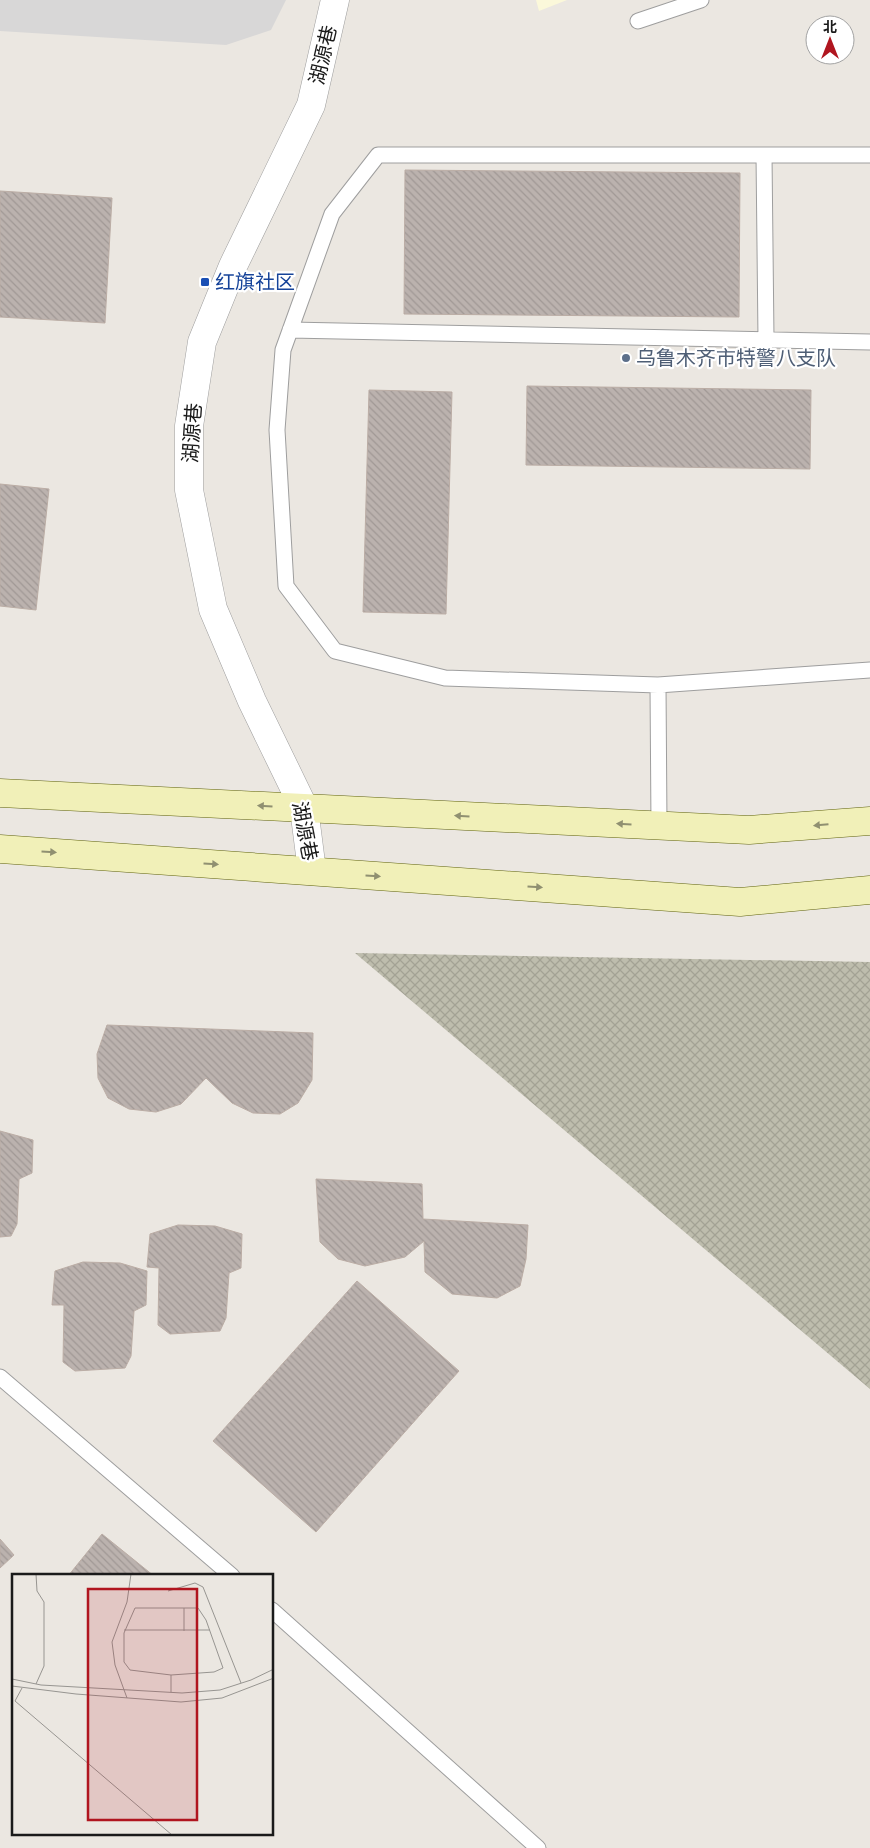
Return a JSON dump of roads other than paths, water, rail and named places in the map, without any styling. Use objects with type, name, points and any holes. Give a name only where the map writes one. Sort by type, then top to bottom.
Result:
[{"type":"main road","points":[[0,793],[749,830],[870,821]]},
{"type":"main road","points":[[0,849],[740,902],[870,890]]},
{"type":"street","name":"湖源巷","points":[[312,872],[304,808],[252,701],[213,609],[189,490],[189,426],[202,342],[233,266],[311,105],[335,0]]},
{"type":"lane","points":[[638,21],[702,0]]},
{"type":"lane","points":[[870,155],[378,154],[332,214],[283,350],[277,430],[286,586],[335,650],[445,678],[658,685],[870,670]]},
{"type":"lane","points":[[764,155],[766,339]]},
{"type":"lane","points":[[290,330],[870,342]]},
{"type":"lane","points":[[658,685],[660,826]]},
{"type":"lane","points":[[0,1377],[230,1574]]},
{"type":"lane","points":[[274,1612],[538,1848]]},
{"type":"place","name":"红旗社区","points":[[205,282]]},
{"type":"place","name":"乌鲁木齐市特警八支队","points":[[626,358]]}]
